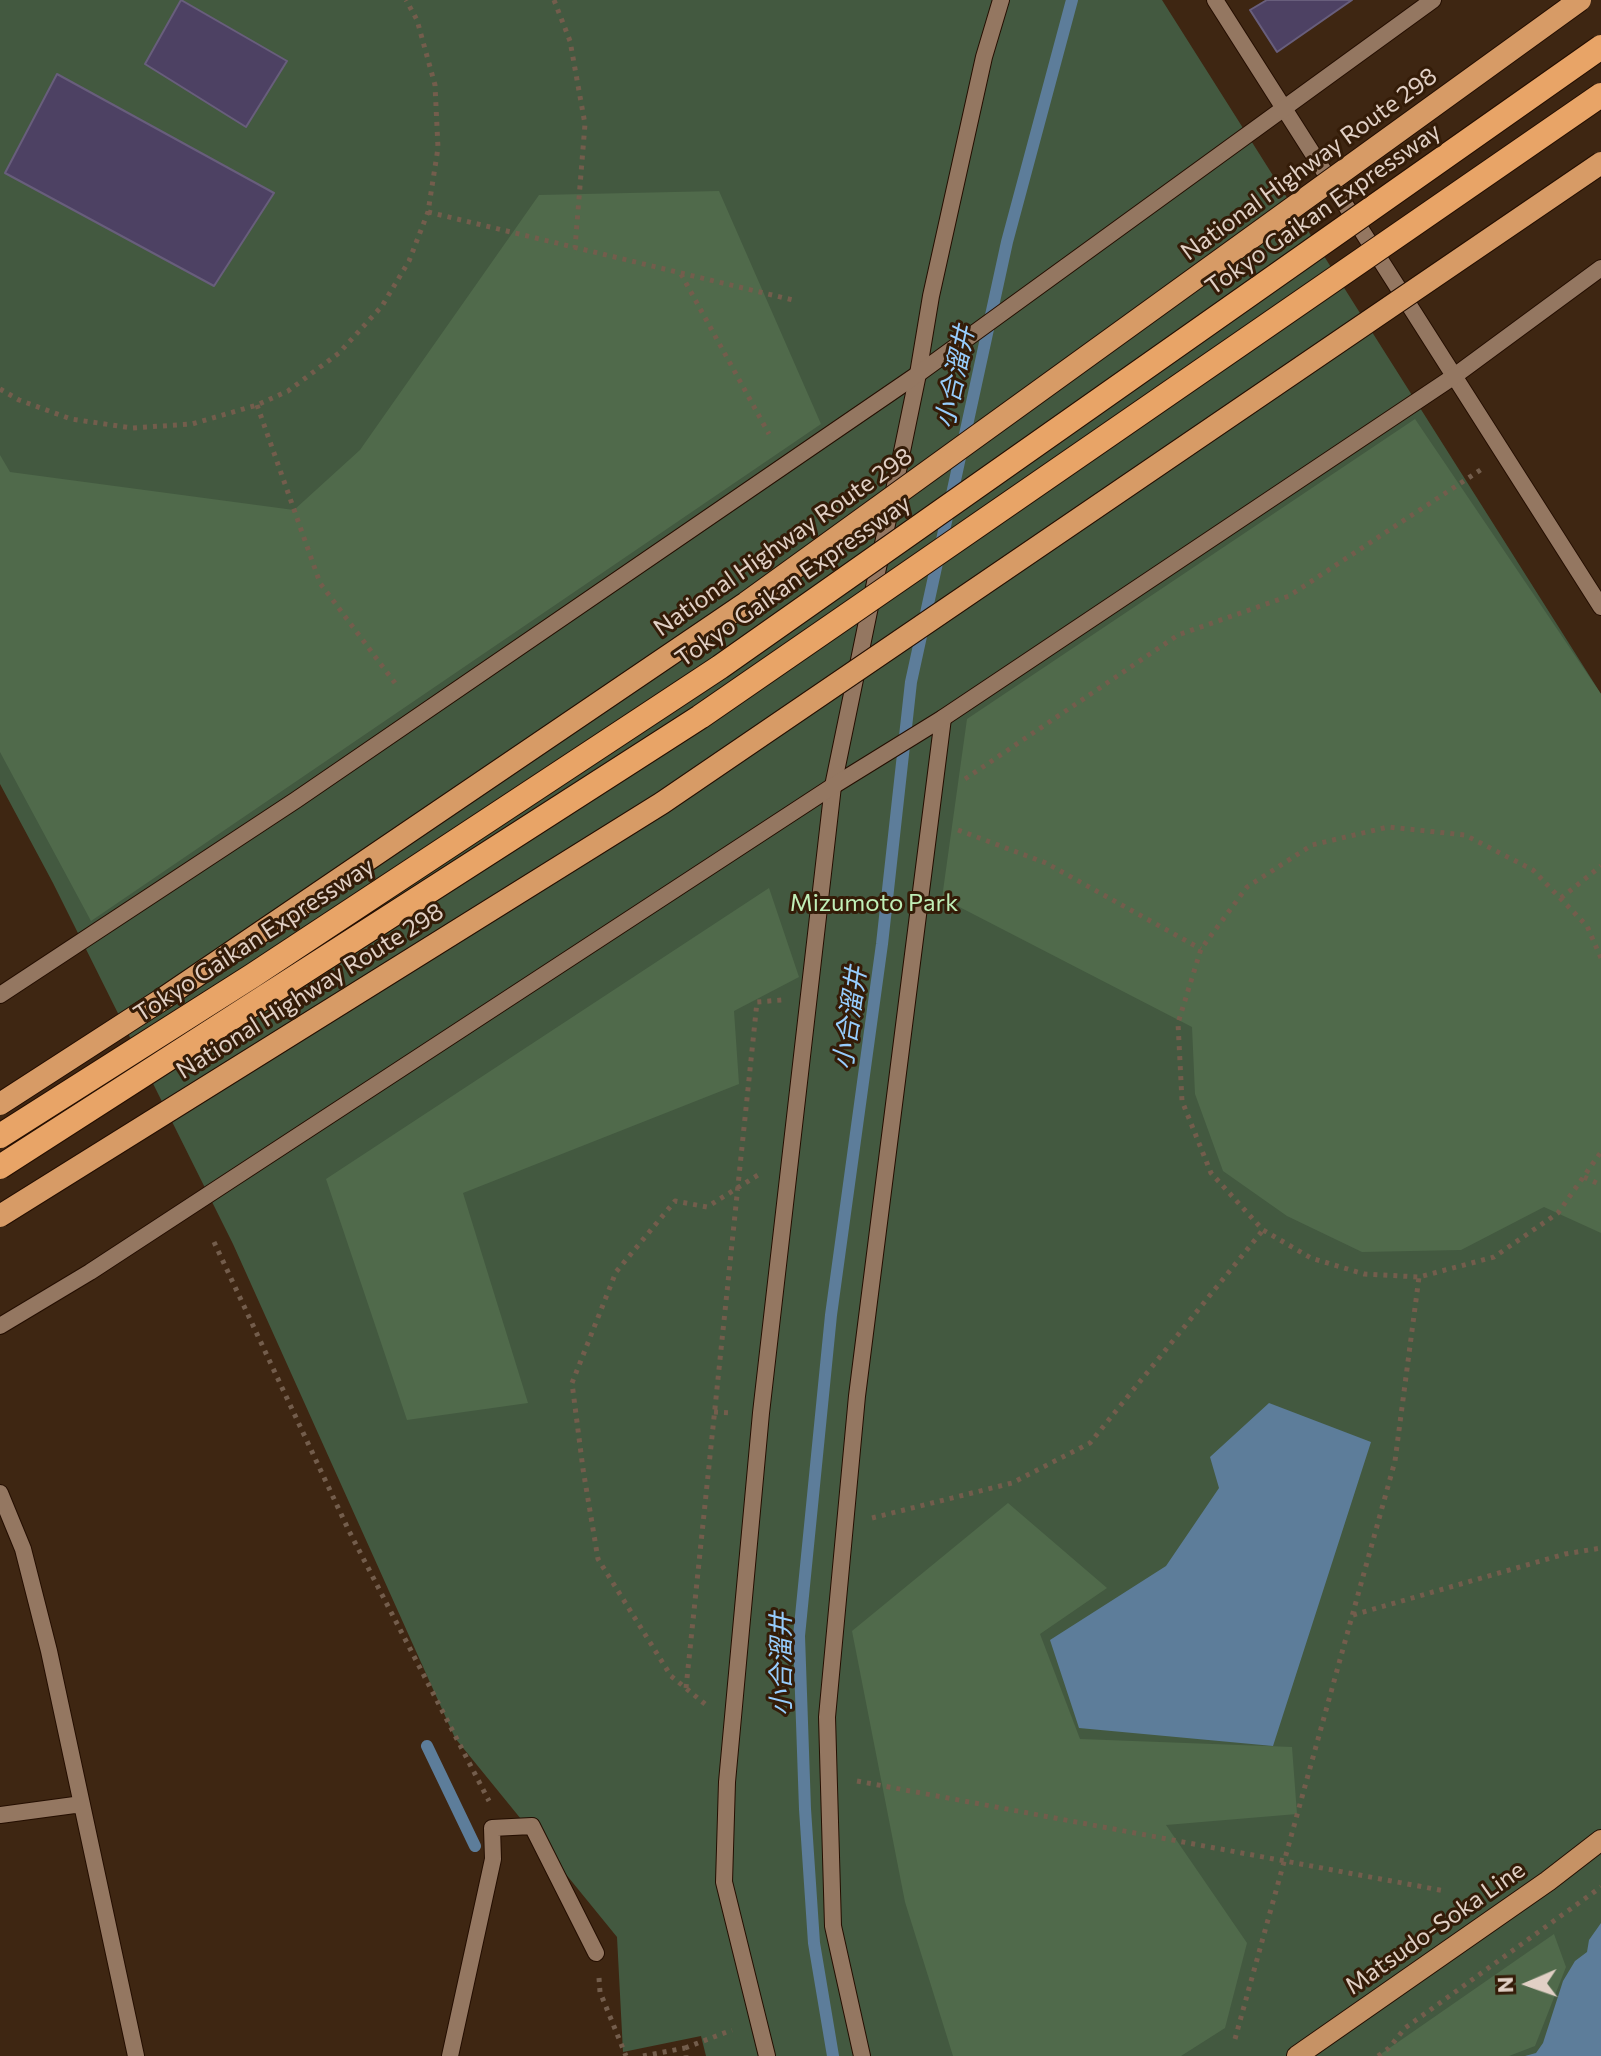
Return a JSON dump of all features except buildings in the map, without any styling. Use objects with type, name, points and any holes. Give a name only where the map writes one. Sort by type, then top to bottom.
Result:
[{"type":"highway","name":"National Highway Route 298","points":[[0,1104],[161,1000],[746,603],[1580,0]]},
{"type":"highway","name":"Tokyo Gaikan Expressway","points":[[0,1136],[252,976],[720,667],[1601,47]]},
{"type":"highway","points":[[0,1167],[700,717],[1601,95]]},
{"type":"highway","name":"National Highway Route 298","points":[[0,1216],[662,803],[1601,163]]},
{"type":"main road","name":"Matsudo-Soka Line","points":[[1297,2056],[1548,1881],[1601,1840]]},
{"type":"street","points":[[767,2056],[724,1882],[731,1725],[761,1413],[833,786],[918,374],[931,296],[984,57],[1001,0]]},
{"type":"street","points":[[1215,0],[1601,607]]},
{"type":"street","points":[[0,995],[296,800],[918,374],[1433,0]]},
{"type":"street","points":[[0,1326],[104,1264],[833,786],[937,722],[1453,377],[1601,268]]},
{"type":"street","points":[[862,2056],[833,1926],[827,1717],[857,1396],[932,802],[937,722]]},
{"type":"street","points":[[0,1493],[23,1549],[49,1651],[136,2056]]},
{"type":"street","points":[[0,1815],[82,1804]]},
{"type":"street","points":[[450,2056],[493,1859],[492,1828],[532,1826],[596,1953]]},
{"type":"path","points":[[0,389],[19,400],[71,419],[132,428],[192,424],[257,405],[288,391],[339,353],[382,306],[409,261],[428,212],[438,148],[435,85],[417,20],[406,0]]},
{"type":"path","points":[[554,0],[570,41],[585,124],[575,248]]},
{"type":"path","points":[[428,212],[797,301]]},
{"type":"path","points":[[681,273],[769,434]]},
{"type":"path","points":[[257,405],[320,583],[395,683]]},
{"type":"path","points":[[932,802],[1178,635],[1289,596],[1503,456]]},
{"type":"path","points":[[929,820],[1046,863],[1201,949]]},
{"type":"path","points":[[1601,958],[1587,926],[1533,870],[1465,835],[1388,827],[1312,845],[1247,887],[1201,949],[1178,1023],[1182,1101],[1211,1173],[1263,1230],[1311,1258],[1337,1266],[1364,1274],[1419,1277],[1494,1257],[1558,1213],[1601,1152]]},
{"type":"path","points":[[1561,898],[1601,866]]},
{"type":"path","points":[[686,1688],[757,1002],[809,997]]},
{"type":"path","points":[[731,1725],[671,1676],[598,1559],[572,1383],[616,1272],[675,1201],[707,1207],[793,1153]]},
{"type":"path","points":[[1583,1177],[1601,1185]]},
{"type":"path","points":[[844,1525],[1012,1483],[1090,1443],[1263,1230]]},
{"type":"path","points":[[214,1242],[349,1531],[502,1827]]},
{"type":"path","points":[[1235,2039],[1395,1461],[1419,1277]]},
{"type":"path","points":[[1353,1615],[1565,1554],[1601,1548]]},
{"type":"path","points":[[829,1776],[1445,1891]]},
{"type":"path","points":[[1378,2056],[1405,2028],[1601,1887]]},
{"type":"path","points":[[596,1953],[600,1992],[626,2056]]},
{"type":"path","points":[[643,2056],[685,2048],[757,2020]]},
{"type":"path","points":[[685,2048],[686,2056]]},
{"type":"green space","name":"Mizumoto Park","points":[[0,0],[1162,0],[1601,694],[1601,2056],[706,2056],[701,2036],[623,2052],[617,1937],[455,1738],[233,1244],[53,883],[0,784]]},
{"type":"green space","points":[[719,191],[821,424],[91,921],[0,752],[0,455],[10,472],[294,510],[360,450],[539,195]]},
{"type":"green space","points":[[1415,419],[1601,694],[1601,1233],[1544,1207],[1461,1250],[1362,1252],[1287,1216],[1223,1171],[1195,1094],[1192,1027],[942,898],[967,719]]},
{"type":"green space","points":[[769,888],[799,977],[734,1011],[739,1084],[463,1193],[528,1403],[407,1420],[326,1179]]},
{"type":"green space","points":[[1008,1503],[1107,1588],[1040,1634],[1080,1739],[1292,1747],[1297,1814],[1166,1825],[1247,1943],[1225,2028],[1181,2056],[953,2056],[905,1902],[852,1631]]},
{"type":"green space","points":[[1554,1934],[1566,1967],[1535,2046],[1509,2056],[1378,2056]]},
{"type":"water","points":[[1269,1403],[1371,1442],[1273,1746],[1079,1728],[1050,1640],[1166,1566],[1219,1488],[1210,1457]]},
{"type":"water","points":[[1601,1923],[1601,2056],[1525,2056],[1536,2053],[1543,2043],[1563,1981],[1575,1961],[1587,1952],[1589,1940]]},
{"type":"waterway","name":"小合溜井","points":[[833,2056],[814,1943],[805,1809],[799,1636],[831,1315],[882,944],[911,682],[1007,242],[1072,0]]},
{"type":"waterway","points":[[427,1746],[475,1846]]}]
